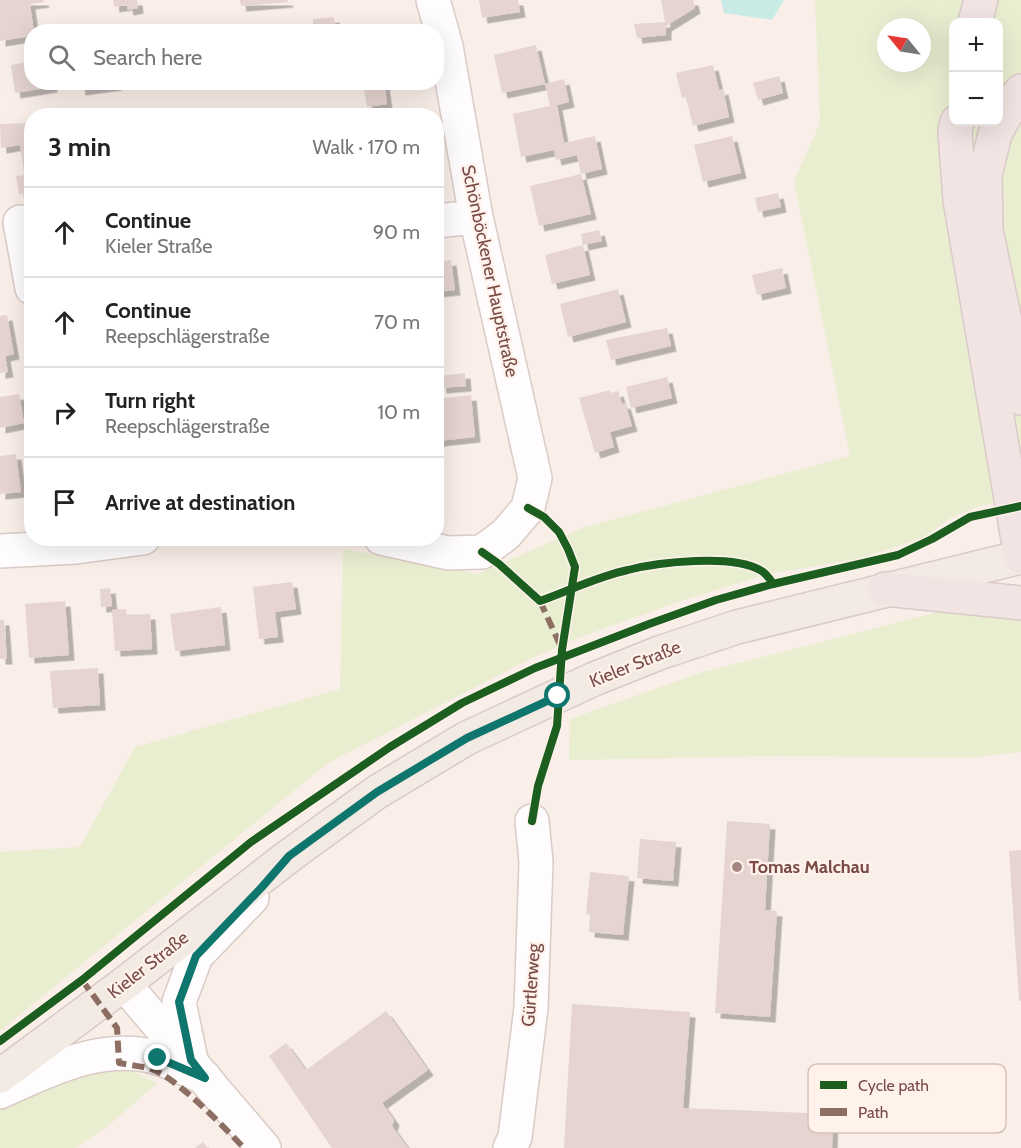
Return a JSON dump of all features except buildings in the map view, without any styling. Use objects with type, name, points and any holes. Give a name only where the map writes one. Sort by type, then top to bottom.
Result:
[{"type":"highway","points":[[976,18],[981,0]]},
{"type":"highway","points":[[1021,91],[995,134],[985,175],[986,230],[1021,398]]},
{"type":"highway","points":[[956,126],[960,200],[1021,557]]},
{"type":"highway","points":[[885,589],[1021,603]]},
{"type":"main road","name":"Kieler Straße","points":[[0,1076],[124,984],[289,856],[377,792],[467,738],[594,679],[658,653],[737,627],[1021,557]]},
{"type":"street","name":"Schönböckener Hauptstraße","points":[[433,0],[440,24]]},
{"type":"street","name":"Schönböckener Hauptstraße","points":[[417,546],[448,553],[482,552],[506,534],[528,508],[535,478],[476,217],[444,39]]},
{"type":"street","points":[[444,220],[476,217]]},
{"type":"street","points":[[20,222],[24,244]]},
{"type":"street","points":[[0,551],[47,546]]},
{"type":"street","name":"Gürtlerweg","points":[[510,1148],[515,1137],[531,1008],[536,862],[532,821]]},
{"type":"street","points":[[198,1069],[179,1002],[196,956],[289,856]]},
{"type":"street","points":[[124,984],[264,1148]]},
{"type":"street","points":[[0,1092],[62,1064],[119,1052],[158,1058],[198,1069]]},
{"type":"green space","points":[[815,0],[1021,0],[1021,496],[977,507],[951,518],[922,538],[858,559],[768,574],[681,601],[583,636],[532,658],[328,763],[0,1031],[0,852],[80,847],[135,747],[340,689],[343,549],[477,574],[585,527],[850,456],[794,181],[820,123]]},
{"type":"green space","points":[[1021,591],[1021,752],[969,758],[781,756],[569,760],[570,719],[703,672]]},
{"type":"green space","points":[[105,1065],[132,1071],[157,1083],[108,1126],[75,1148],[0,1148],[0,1109],[72,1073]]},
{"type":"water","points":[[721,0],[784,0],[772,20],[724,13]]},
{"type":"marked path","points":[[540,601],[561,647]]},
{"type":"marked path","points":[[82,980],[117,1028],[119,1063],[151,1069],[173,1082],[200,1104],[244,1148]]},
{"type":"cycle path","points":[[0,1041],[82,980],[251,842],[390,747],[462,703],[535,668],[716,600],[773,584],[898,555],[970,517],[1021,506]]},
{"type":"cycle path","points":[[528,508],[544,517],[559,532],[575,567],[562,650],[557,726],[538,786],[532,821]]},
{"type":"cycle path","points":[[482,552],[499,564],[540,601],[617,573],[676,562],[714,561],[748,565],[762,571],[773,584]]},
{"type":"place","name":"Tomas Malchau","points":[[737,867]]},
{"type":"route","points":[[158,1058],[205,1078],[191,1060],[179,1002],[196,956],[289,856],[377,792],[467,738],[558,696]]}]
